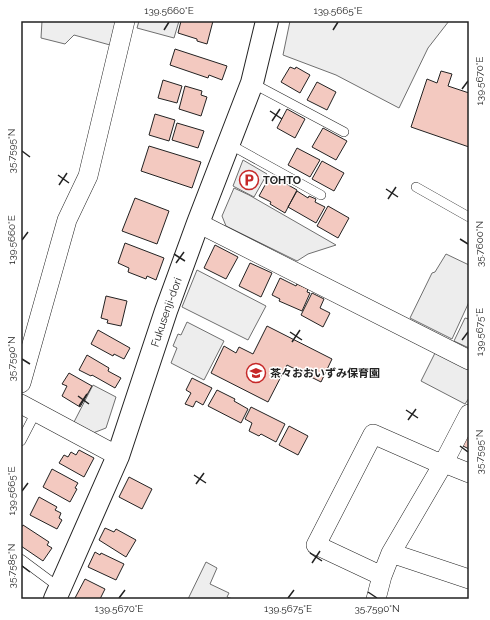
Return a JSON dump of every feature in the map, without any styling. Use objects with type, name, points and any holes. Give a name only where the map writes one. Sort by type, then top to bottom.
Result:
[{"type":"street","points":[[21,383],[67,220],[88,176],[125,21]]},
{"type":"street","name":"Fukusenji-dori","points":[[57,593],[118,456],[166,311],[252,83],[267,21]]},
{"type":"street","points":[[198,223],[469,360]]},
{"type":"street","points":[[29,408],[118,456]]},
{"type":"street","points":[[376,599],[382,576],[391,553],[443,464],[469,414]]},
{"type":"street","points":[[382,576],[316,545],[373,434],[443,464],[469,473]]},
{"type":"street","points":[[391,553],[469,579]]},
{"type":"lane","points":[[252,83],[344,132]]},
{"type":"lane","points":[[229,144],[321,195]]},
{"type":"lane","points":[[416,188],[469,217]]},
{"type":"lane","points":[[21,441],[29,408]]},
{"type":"lane","points":[[21,559],[57,593]]},
{"type":"shaded area","points":[[42,21],[116,21],[110,45],[74,35],[65,44],[41,38]]},
{"type":"shaded area","points":[[139,21],[179,21],[174,38],[137,28]]},
{"type":"shaded area","points":[[290,21],[449,21],[428,48],[399,108],[336,75],[283,55]]},
{"type":"shaded area","name":"TOHTO","points":[[243,160],[267,174],[254,197],[233,186]]},
{"type":"shaded area","points":[[234,188],[249,195],[336,245],[308,254],[297,261],[226,226],[222,216]]},
{"type":"shaded area","points":[[446,254],[469,265],[469,302],[452,339],[410,318],[432,273],[435,272]]},
{"type":"shaded area","points":[[197,270],[266,306],[248,340],[182,307]]},
{"type":"shaded area","points":[[465,318],[469,319],[469,348],[454,341]]},
{"type":"shaded area","points":[[187,322],[224,341],[204,380],[171,363],[177,348],[173,346],[178,334],[181,335]]},
{"type":"shaded area","points":[[435,353],[469,370],[469,398],[465,404],[421,381]]},
{"type":"shaded area","points":[[93,385],[116,397],[106,428],[93,433],[74,422]]},
{"type":"shaded area","points":[[206,562],[217,568],[210,584],[229,593],[227,597],[233,599],[188,599]]},
{"type":"building","points":[[181,21],[213,21],[207,44],[178,33]]},
{"type":"building","points":[[175,49],[227,66],[222,80],[209,75],[208,78],[170,65]]},
{"type":"building","points":[[290,67],[295,69],[296,67],[310,75],[300,93],[281,82]]},
{"type":"building","points":[[441,71],[452,74],[448,86],[469,93],[469,147],[411,127],[427,79],[437,83]]},
{"type":"building","points":[[163,80],[182,86],[177,103],[158,98]]},
{"type":"building","points":[[317,82],[336,92],[327,110],[307,100]]},
{"type":"building","points":[[185,86],[202,91],[201,95],[207,97],[201,116],[179,109]]},
{"type":"building","points":[[287,109],[305,119],[295,138],[277,128]]},
{"type":"building","points":[[155,114],[175,120],[169,141],[149,135]]},
{"type":"building","points":[[177,123],[204,131],[198,148],[172,140]]},
{"type":"building","points":[[323,128],[347,141],[336,160],[312,147]]},
{"type":"building","points":[[149,146],[201,162],[192,188],[141,171]]},
{"type":"building","points":[[297,148],[320,160],[310,177],[288,165]]},
{"type":"building","points":[[322,161],[344,173],[334,191],[312,179]]},
{"type":"building","points":[[269,178],[274,181],[276,178],[297,190],[285,213],[270,204],[271,202],[259,196]]},
{"type":"building","points":[[297,191],[308,198],[309,196],[316,199],[315,202],[325,207],[316,223],[288,207]]},
{"type":"building","points":[[135,198],[169,211],[157,244],[122,231]]},
{"type":"building","points":[[328,206],[349,218],[338,238],[317,226]]},
{"type":"building","points":[[125,243],[164,258],[156,280],[147,276],[146,279],[128,272],[129,268],[118,263]]},
{"type":"building","points":[[215,245],[238,257],[226,279],[204,268]]},
{"type":"building","points":[[250,263],[272,273],[261,297],[239,286]]},
{"type":"building","points":[[280,278],[296,286],[297,284],[308,289],[307,292],[310,293],[302,311],[279,301],[280,299],[272,295]]},
{"type":"building","points":[[312,293],[324,299],[320,308],[330,313],[323,327],[301,315]]},
{"type":"building","points":[[106,296],[127,301],[121,326],[107,323],[108,320],[101,318]]},
{"type":"building","points":[[267,326],[332,359],[321,382],[287,365],[268,402],[211,373],[224,346],[236,353],[239,347],[253,354]]},
{"type":"building","points":[[98,330],[130,348],[124,359],[114,354],[113,356],[91,344]]},
{"type":"building","points":[[87,355],[109,368],[108,371],[121,378],[115,388],[92,375],[91,376],[79,370]]},
{"type":"building","points":[[69,373],[92,386],[80,407],[62,396],[67,386],[62,384]]},
{"type":"building","points":[[192,378],[212,388],[203,405],[196,401],[193,407],[185,404],[191,393],[186,390]]},
{"type":"building","points":[[217,390],[235,399],[234,401],[248,409],[241,423],[208,406]]},
{"type":"building","points":[[251,407],[285,424],[276,442],[261,434],[259,436],[249,431],[252,423],[245,419]]},
{"type":"building","points":[[289,426],[308,436],[298,455],[279,445]]},
{"type":"building","points":[[469,429],[469,449],[461,445]]},
{"type":"building","points":[[79,450],[94,458],[84,477],[59,463],[64,455],[68,457],[71,452],[76,455]]},
{"type":"building","points":[[52,469],[78,483],[75,488],[77,489],[70,502],[43,487]]},
{"type":"building","points":[[129,477],[152,489],[142,509],[119,497]]},
{"type":"building","points":[[39,497],[57,507],[55,510],[61,513],[59,518],[62,520],[57,529],[30,515]]},
{"type":"building","points":[[23,525],[49,542],[47,545],[52,548],[43,561],[21,546],[21,528]]},
{"type":"building","points":[[105,528],[114,532],[116,529],[136,540],[126,557],[99,540]]},
{"type":"building","points":[[95,552],[100,555],[101,553],[124,564],[116,580],[88,567]]},
{"type":"building","points":[[85,579],[105,589],[100,599],[75,598]]},
{"type":"place","name":"TOHTO","points":[[249,180]]},
{"type":"place","name":"茶々おおいずみ保育園","points":[[256,373]]}]
